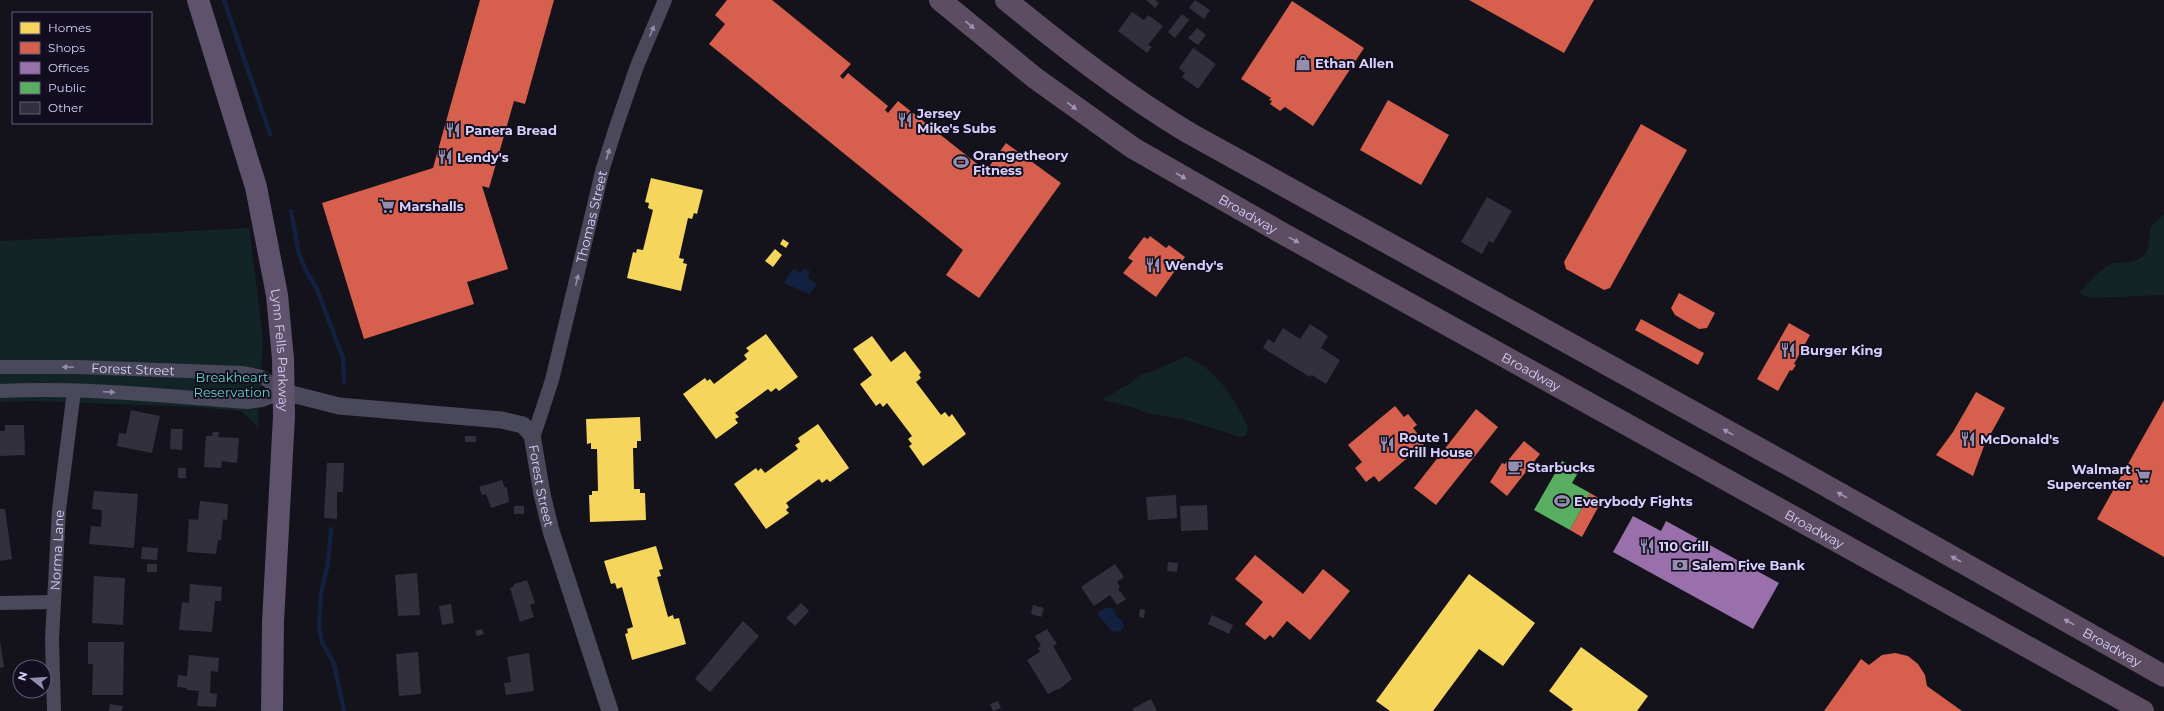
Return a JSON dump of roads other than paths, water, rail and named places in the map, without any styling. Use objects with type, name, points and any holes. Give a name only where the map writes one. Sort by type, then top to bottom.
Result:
[{"type":"highway","name":"Broadway","points":[[940,0],[1035,78],[1090,119],[1140,152],[1280,232],[2143,711]]},
{"type":"highway","name":"Broadway","points":[[1006,0],[1111,82],[1150,110],[1189,133],[1806,475],[2164,676]]},
{"type":"main road","name":"Lynn Fells Parkway","points":[[198,0],[256,188],[265,224],[278,295],[284,392],[273,622],[272,711]]},
{"type":"street","name":"Thomas Street","points":[[533,438],[552,380],[603,168],[637,66],[664,0]]},
{"type":"street","name":"Forest Street","points":[[0,367],[76,367],[243,374],[262,377],[284,392],[339,406],[518,423],[529,430],[533,438],[542,494],[551,531],[610,711]]},
{"type":"street","name":"Forest Street","points":[[0,391],[31,389],[247,402],[262,400],[284,392]]},
{"type":"street","name":"Norma Lane","points":[[54,711],[52,639],[59,510],[74,391]]},
{"type":"street","points":[[0,603],[54,602]]},
{"type":"water","points":[[805,268],[810,271],[808,278],[817,285],[809,294],[784,283],[792,270],[795,269],[800,273]]},
{"type":"water","points":[[1107,607],[1114,609],[1117,617],[1123,622],[1124,627],[1120,632],[1112,631],[1099,616],[1099,611]]},
{"type":"waterway","points":[[224,0],[270,134]]},
{"type":"waterway","points":[[291,211],[299,254],[307,273],[317,289],[343,358],[344,382]]},
{"type":"waterway","points":[[331,529],[328,563],[321,594],[319,627],[322,642],[334,664],[344,711]]},
{"type":"place","name":"Ethan Allen","points":[[1303,63]]},
{"type":"place","name":"Jersey Mike's Subs","points":[[905,120]]},
{"type":"place","name":"Panera Bread","points":[[453,130]]},
{"type":"place","name":"Lendy's","points":[[445,157]]},
{"type":"place","name":"Orangetheory Fitness","points":[[961,162]]},
{"type":"place","name":"Marshalls","points":[[387,206]]},
{"type":"place","name":"Wendy's","points":[[1153,265]]},
{"type":"place","name":"Burger King","points":[[1788,350]]},
{"type":"place","name":"McDonald's","points":[[1968,439]]},
{"type":"place","name":"Route 1 Grill House","points":[[1387,444]]},
{"type":"place","name":"Starbucks","points":[[1515,467]]},
{"type":"place","name":"Walmart Supercenter","points":[[2143,476]]},
{"type":"place","name":"Everybody Fights","points":[[1562,501]]},
{"type":"place","name":"110 Grill","points":[[1647,546]]},
{"type":"place","name":"Salem Five Bank","points":[[1680,565]]},
{"type":"park label","name":"Breakheart Reservation","points":[[232,384]]}]
